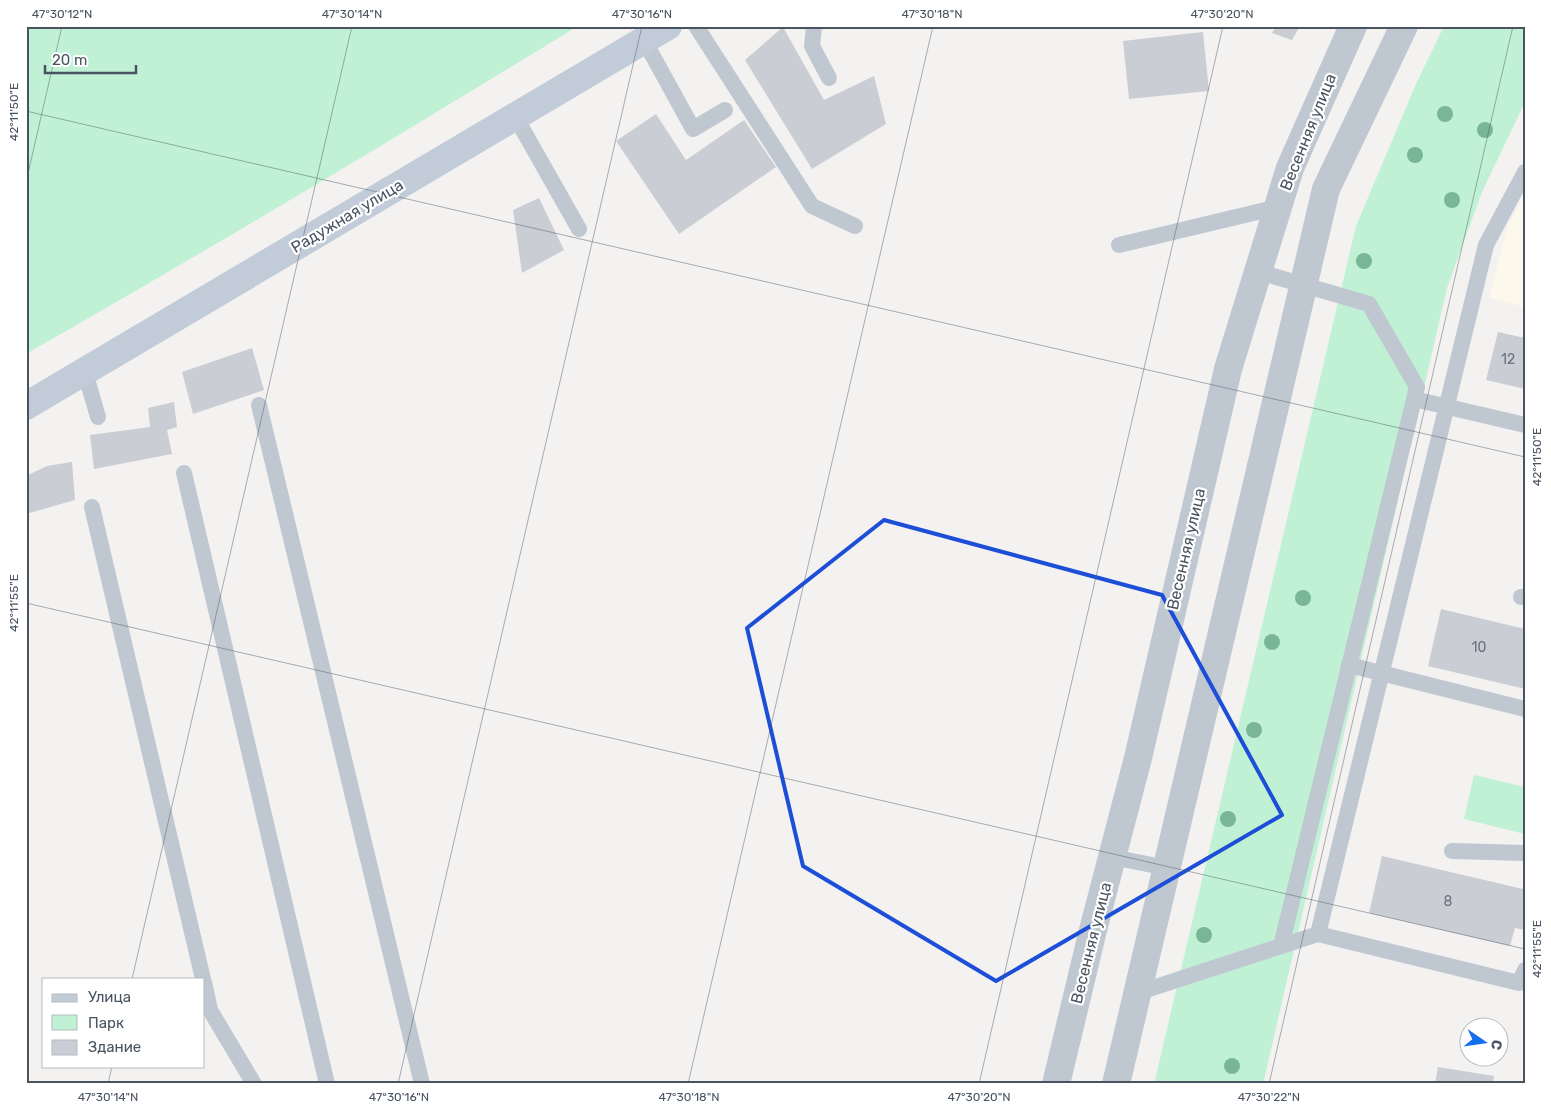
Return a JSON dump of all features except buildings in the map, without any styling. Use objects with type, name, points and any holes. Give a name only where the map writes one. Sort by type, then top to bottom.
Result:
[{"type":"street","name":"Радужная улица","points":[[26,406],[668,26]]},
{"type":"street","name":"Весенняя улица","points":[[1056,1084],[1138,758],[1228,369],[1290,168],[1353,26]]},
{"type":"street","points":[[1116,1084],[1326,188],[1404,26]]},
{"type":"lane","points":[[696,26],[812,206],[855,226]]},
{"type":"lane","points":[[814,26],[812,46],[829,78]]},
{"type":"lane","points":[[644,40],[693,129],[725,110]]},
{"type":"lane","points":[[515,116],[579,229]]},
{"type":"lane","points":[[1318,934],[1486,245],[1525,172]]},
{"type":"lane","points":[[1119,245],[1278,207]]},
{"type":"lane","points":[[1259,272],[1369,304],[1417,387],[1281,946]]},
{"type":"lane","points":[[85,372],[98,418]]},
{"type":"lane","points":[[1414,399],[1525,425]]},
{"type":"lane","points":[[259,405],[422,1084]]},
{"type":"lane","points":[[184,474],[327,1084]]},
{"type":"lane","points":[[92,508],[203,978]]},
{"type":"lane","points":[[1349,665],[1525,709]]},
{"type":"lane","points":[[1452,851],[1525,853]]},
{"type":"lane","points":[[1112,857],[1166,868]]},
{"type":"lane","points":[[1137,993],[1318,934],[1519,983],[1525,970]]},
{"type":"lane","points":[[205,987],[210,1010],[254,1084]]},
{"type":"highlighted area","points":[[884,520],[1162,595],[1282,815],[996,981],[803,866],[747,628]]},
{"type":"shaded area","points":[[1525,194],[1525,307],[1489,298],[1507,227]]},
{"type":"green space","points":[[26,26],[578,26],[165,274],[26,354]]},
{"type":"green space","points":[[1444,26],[1525,26],[1525,102],[1482,192],[1447,288],[1263,1084],[1154,1084],[1356,226],[1416,84]]},
{"type":"green space","points":[[1474,775],[1525,787],[1525,834],[1464,819]]}]
